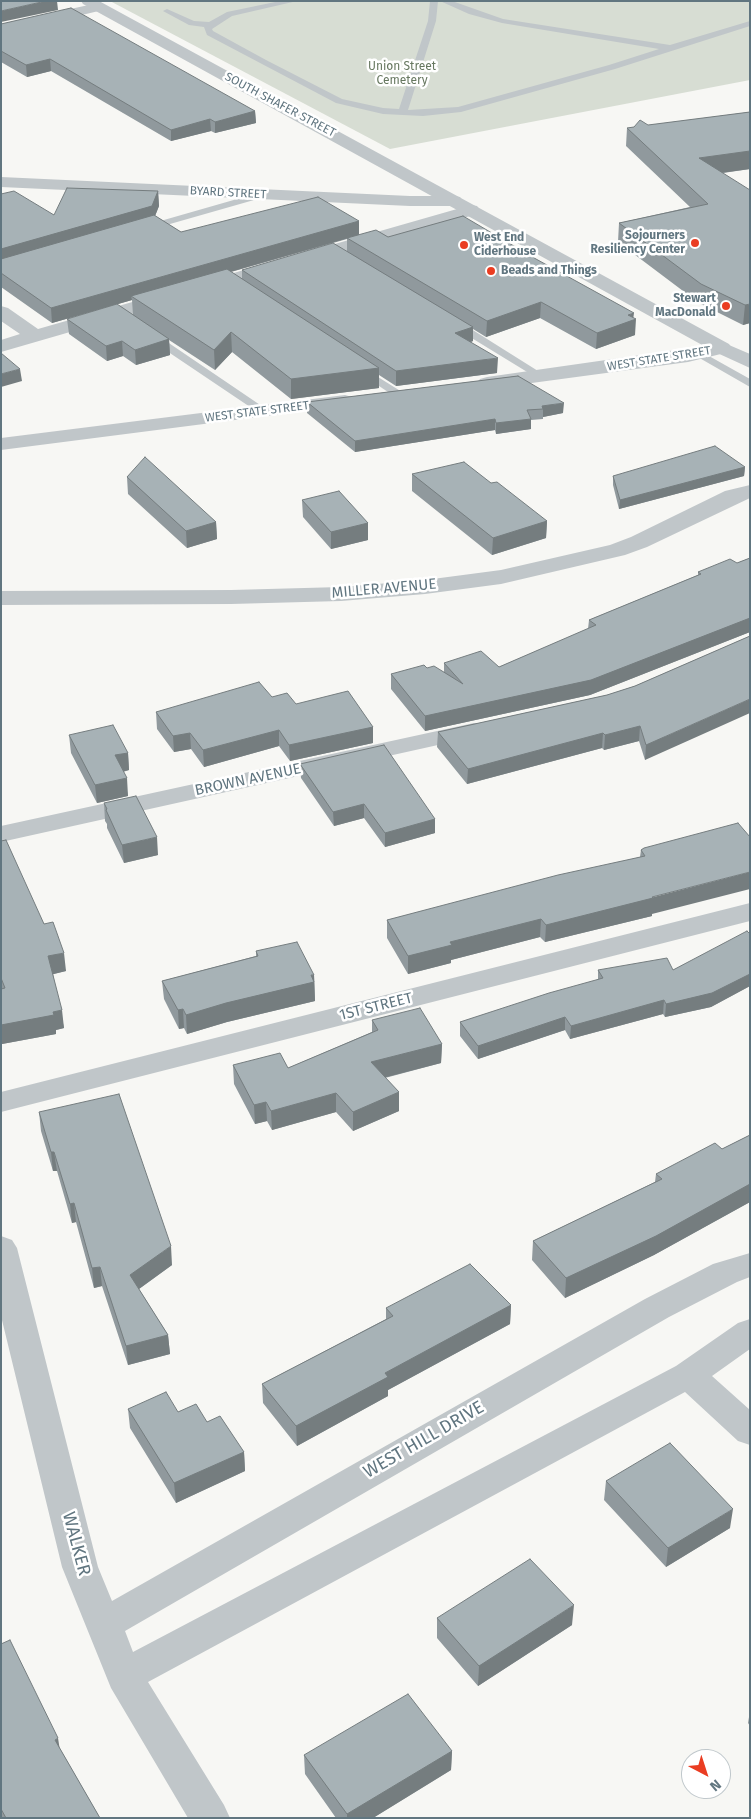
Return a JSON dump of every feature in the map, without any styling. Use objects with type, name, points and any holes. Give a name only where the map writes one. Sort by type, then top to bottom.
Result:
[{"type":"street","points":[[1,29],[93,4]]},
{"type":"street","name":"SOUTH SHAFER STREET","points":[[93,4],[750,362]]},
{"type":"street","name":"BYARD STREET","points":[[1,182],[410,201],[454,201]]},
{"type":"street","points":[[1,346],[35,336],[122,316],[338,254],[471,210]]},
{"type":"street","points":[[1,312],[35,336]]},
{"type":"street","name":"WEST STATE STREET","points":[[472,385],[700,354],[749,340]]},
{"type":"street","name":"WEST STATE STREET","points":[[1,444],[405,393]]},
{"type":"street","name":"MILLER AVENUE","points":[[1,598],[230,597],[341,594],[416,588],[502,576],[586,558],[625,547],[733,496],[750,490]]},
{"type":"street","name":"BROWN AVENUE","points":[[1,834],[494,726]]},
{"type":"street","name":"1ST STREET","points":[[1,1102],[750,912]]},
{"type":"street","name":"WALKER","points":[[1,1248],[80,1567],[124,1676],[210,1818]]},
{"type":"street","name":"WEST HILL DRIVE","points":[[103,1625],[631,1323],[725,1274],[750,1265]]},
{"type":"street","points":[[124,1676],[688,1375],[750,1332]]},
{"type":"street","points":[[688,1375],[750,1431]]},
{"type":"lane","points":[[167,11],[192,23],[210,25],[230,14],[293,1]]},
{"type":"lane","points":[[403,112],[432,21],[434,1]]},
{"type":"lane","points":[[444,1],[502,21],[670,48]]},
{"type":"lane","points":[[210,25],[207,28],[210,33],[339,101],[364,108],[403,112],[441,112],[474,106],[612,67],[750,23]]},
{"type":"lane","points":[[133,232],[265,194]]},
{"type":"lane","points":[[450,321],[541,376]]},
{"type":"lane","points":[[142,330],[263,411]]},
{"type":"lane","points":[[700,354],[750,384]]},
{"type":"lane","points":[[349,361],[405,393]]},
{"type":"green space","name":"Union Street Cemetery","points":[[110,1],[750,1],[750,80],[390,149]]},
{"type":"building","points":[[1,1],[46,1],[1,11]]},
{"type":"building","points":[[71,8],[255,111],[215,122],[210,119],[171,130],[50,59],[26,65],[1,51],[1,24]]},
{"type":"building","points":[[750,112],[750,151],[699,158],[750,190],[750,304],[745,305],[701,284],[619,223],[708,204],[627,128],[634,127],[640,120],[648,125]]},
{"type":"building","points":[[67,188],[158,191],[152,206],[1,249],[1,194],[14,191],[54,215]]},
{"type":"building","points":[[318,197],[359,221],[51,308],[1,273],[1,259],[154,215],[181,232]]},
{"type":"building","points":[[463,216],[634,313],[628,315],[636,319],[597,333],[541,302],[487,321],[347,238],[376,230],[388,237]]},
{"type":"building","points":[[333,243],[473,327],[455,333],[498,358],[396,371],[242,270]]},
{"type":"building","points":[[227,269],[379,368],[291,379],[231,332],[214,350],[131,296]]},
{"type":"building","points":[[117,304],[169,339],[135,350],[122,341],[106,346],[67,319]]},
{"type":"building","points":[[1,353],[20,369],[1,374]]},
{"type":"building","points":[[518,376],[564,403],[542,406],[543,409],[527,410],[531,419],[496,423],[495,419],[355,441],[307,402]]},
{"type":"building","points":[[715,446],[745,467],[620,500],[613,476]]},
{"type":"building","points":[[145,457],[216,522],[186,531],[127,477]]},
{"type":"building","points":[[464,462],[491,483],[497,482],[547,521],[493,538],[412,474]]},
{"type":"building","points":[[339,491],[368,523],[331,532],[302,500]]},
{"type":"building","points":[[750,558],[750,618],[591,680],[425,716],[391,674],[424,665],[427,668],[434,666],[463,684],[444,663],[481,651],[499,667],[596,625],[589,620],[701,574],[698,572],[730,559],[737,563]]},
{"type":"building","points":[[750,636],[750,699],[646,745],[640,726],[605,735],[603,733],[468,769],[438,732],[607,695],[635,686]]},
{"type":"building","points":[[259,682],[272,697],[287,693],[296,704],[348,691],[373,727],[289,745],[279,730],[203,750],[190,733],[173,736],[156,712]]},
{"type":"building","points":[[113,725],[128,753],[115,755],[127,778],[95,785],[69,735]]},
{"type":"building","points":[[384,745],[435,819],[385,833],[364,804],[333,812],[300,764]]},
{"type":"building","points":[[136,796],[157,837],[122,845],[104,803]]},
{"type":"building","points":[[738,823],[750,837],[750,872],[546,925],[541,919],[450,942],[452,945],[408,956],[387,920],[558,875],[645,856],[641,850],[644,848]]},
{"type":"building","points":[[6,840],[44,924],[53,922],[64,953],[48,956],[62,1010],[53,1012],[54,1015],[1,1025],[1,989],[5,988],[1,978],[1,841]]},
{"type":"building","points":[[747,931],[750,934],[750,974],[712,993],[666,1004],[664,1000],[571,1026],[565,1017],[478,1046],[460,1022],[549,993],[603,978],[598,970],[667,958],[673,970]]},
{"type":"building","points":[[297,942],[314,975],[311,975],[314,982],[226,1003],[186,1015],[183,1009],[178,1010],[162,981],[258,956],[256,951]]},
{"type":"building","points":[[420,1008],[442,1044],[371,1062],[399,1092],[353,1112],[336,1093],[271,1111],[266,1102],[254,1105],[233,1065],[280,1053],[288,1068],[378,1030],[372,1020]]},
{"type":"building","points":[[119,1094],[171,1246],[130,1275],[168,1335],[126,1346],[100,1267],[92,1268],[74,1203],[70,1204],[39,1112]]},
{"type":"building","points":[[750,1135],[750,1184],[656,1236],[566,1278],[533,1241],[662,1179],[656,1174],[715,1143],[722,1149]]},
{"type":"building","points":[[470,1264],[511,1305],[385,1373],[388,1377],[296,1426],[262,1384],[393,1316],[386,1308]]},
{"type":"building","points":[[166,1392],[178,1412],[196,1404],[207,1422],[220,1416],[244,1452],[174,1483],[128,1409]]},
{"type":"building","points":[[670,1443],[733,1509],[668,1548],[606,1481]]},
{"type":"building","points":[[530,1559],[574,1605],[479,1666],[437,1618]]},
{"type":"building","points":[[10,1640],[58,1738],[55,1740],[100,1818],[6,1818],[1,1809],[1,1644]]},
{"type":"building","points":[[408,1694],[452,1751],[347,1814],[304,1755]]},
{"type":"place","name":"Sojourners Resiliency Center","points":[[695,243]]},
{"type":"place","name":"West End Ciderhouse","points":[[464,245]]},
{"type":"place","name":"Beads and Things","points":[[491,271]]},
{"type":"place","name":"Stewart MacDonald","points":[[726,306]]}]
